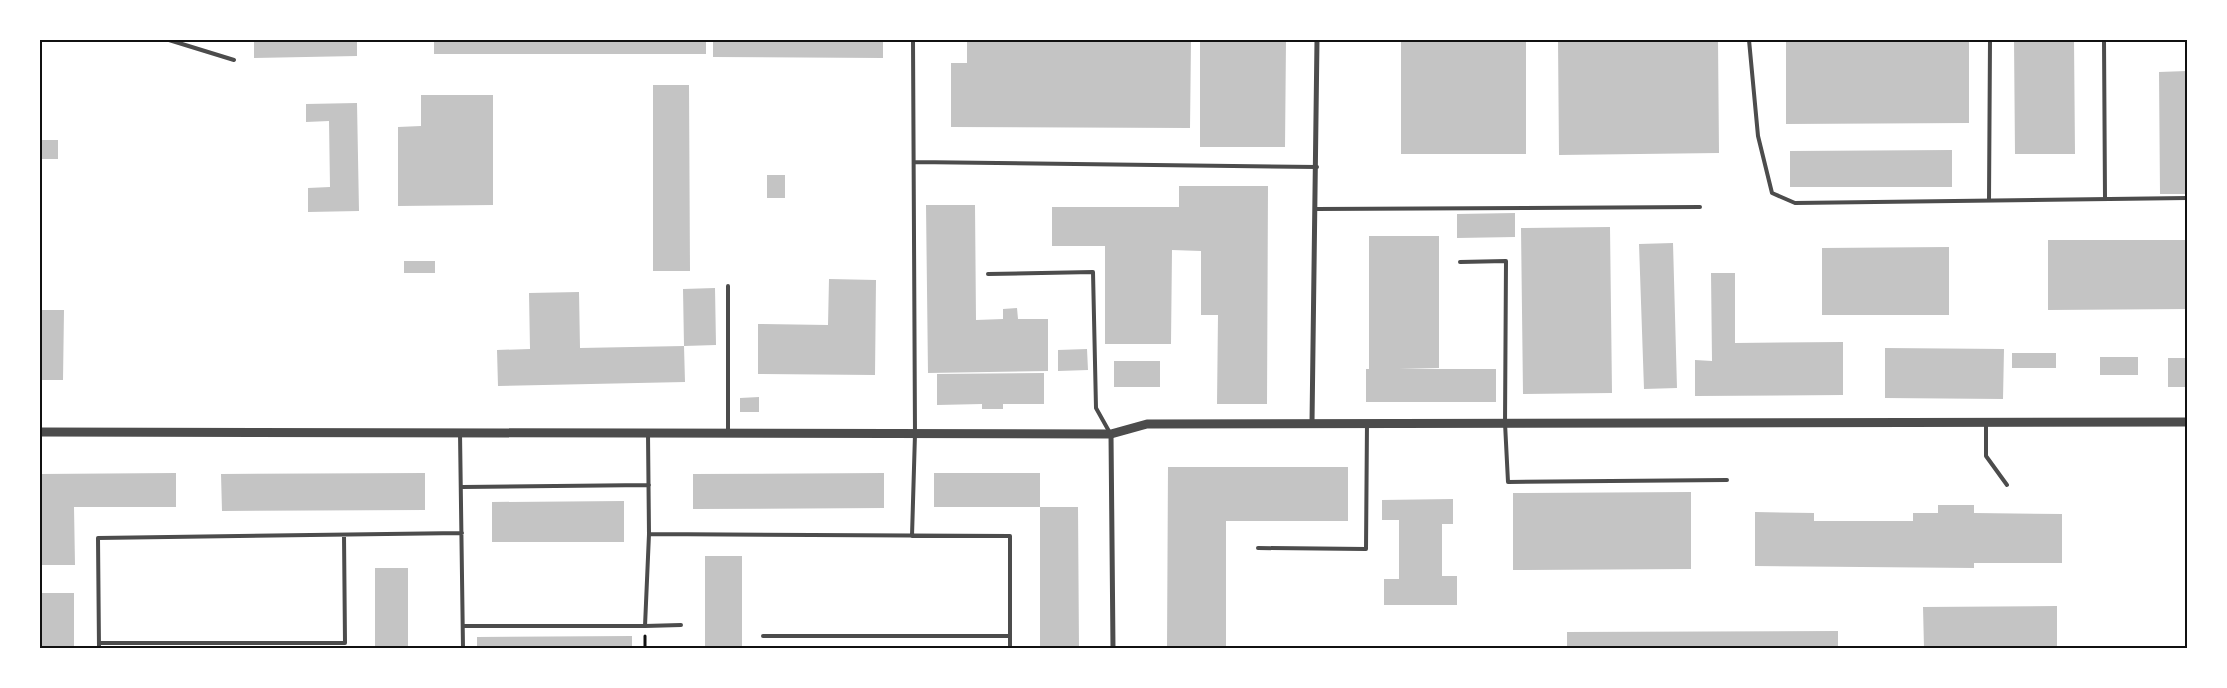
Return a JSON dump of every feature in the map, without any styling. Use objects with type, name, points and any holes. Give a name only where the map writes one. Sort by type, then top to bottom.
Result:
[{"type":"street","points":[[1312,423],[1317,167],[1317,40]]},
{"type":"street","points":[[40,432],[1111,434],[1146,424],[2187,422]]},
{"type":"street","points":[[1111,434],[1113,648]]},
{"type":"lane","points":[[169,40],[234,60]]},
{"type":"lane","points":[[912,536],[915,434],[913,40]]},
{"type":"lane","points":[[1749,40],[1758,136],[1772,193],[1795,203],[2187,198]]},
{"type":"lane","points":[[1989,200],[1990,40]]},
{"type":"lane","points":[[2104,40],[2105,199]]},
{"type":"lane","points":[[914,162],[1317,167]]},
{"type":"lane","points":[[1316,209],[1700,207]]},
{"type":"lane","points":[[1460,262],[1506,262],[1507,404],[1505,423],[1508,482],[1727,480]]},
{"type":"lane","points":[[988,274],[1093,272],[1096,408],[1111,434]]},
{"type":"lane","points":[[728,286],[728,434]]},
{"type":"lane","points":[[1986,422],[1986,456],[2007,485]]},
{"type":"lane","points":[[1258,548],[1366,549],[1367,423]]},
{"type":"lane","points":[[460,433],[463,648]]},
{"type":"lane","points":[[646,626],[649,534],[648,434]]},
{"type":"lane","points":[[462,487],[649,485]]},
{"type":"lane","points":[[344,535],[345,643],[99,646],[98,538],[462,533]]},
{"type":"lane","points":[[649,534],[1010,536],[1010,648]]},
{"type":"lane","points":[[462,626],[681,625]]},
{"type":"lane","points":[[763,636],[1010,636]]},
{"type":"building","points":[[254,40],[357,40],[357,56],[254,58]]},
{"type":"building","points":[[434,40],[706,40],[706,54],[434,54]]},
{"type":"building","points":[[713,40],[883,40],[883,58],[713,57]]},
{"type":"building","points":[[967,40],[1191,40],[1190,128],[951,127],[951,63],[967,63]]},
{"type":"building","points":[[1200,40],[1286,40],[1285,147],[1200,147]]},
{"type":"building","points":[[1401,40],[1526,40],[1526,154],[1401,154]]},
{"type":"building","points":[[1558,40],[1718,40],[1719,153],[1559,155]]},
{"type":"building","points":[[1786,40],[1969,40],[1969,123],[1786,124]]},
{"type":"building","points":[[2014,40],[2074,40],[2075,154],[2015,154]]},
{"type":"building","points":[[2187,71],[2187,194],[2160,194],[2159,72]]},
{"type":"building","points":[[653,85],[689,85],[690,271],[653,271]]},
{"type":"building","points":[[421,95],[493,95],[493,205],[398,206],[398,127],[421,126]]},
{"type":"building","points":[[357,103],[359,211],[308,212],[308,188],[330,187],[329,121],[306,122],[306,104]]},
{"type":"building","points":[[40,140],[58,140],[58,159],[40,159]]},
{"type":"building","points":[[1952,150],[1952,187],[1790,187],[1790,151]]},
{"type":"building","points":[[767,175],[785,175],[785,198],[767,198]]},
{"type":"building","points":[[1179,186],[1268,186],[1267,404],[1217,404],[1218,315],[1201,315],[1201,251],[1172,250],[1171,344],[1105,344],[1105,246],[1052,246],[1052,207],[1179,207]]},
{"type":"building","points":[[926,205],[975,205],[976,320],[1003,319],[1003,309],[1017,308],[1018,319],[1048,319],[1048,371],[928,373]]},
{"type":"building","points":[[1515,213],[1515,237],[1457,238],[1457,214]]},
{"type":"building","points":[[1610,227],[1612,393],[1523,394],[1521,228]]},
{"type":"building","points":[[1369,236],[1439,236],[1439,368],[1399,369],[1496,369],[1496,402],[1366,402],[1366,369],[1369,369]]},
{"type":"building","points":[[2048,240],[2187,240],[2187,309],[2048,310]]},
{"type":"building","points":[[1673,243],[1677,388],[1644,389],[1639,244]]},
{"type":"building","points":[[1949,247],[1949,315],[1822,315],[1822,248]]},
{"type":"building","points":[[404,261],[435,261],[435,273],[404,273]]},
{"type":"building","points":[[1711,273],[1735,273],[1735,343],[1843,342],[1843,395],[1695,396],[1695,360],[1712,361]]},
{"type":"building","points":[[829,279],[876,280],[875,375],[758,374],[758,324],[828,325]]},
{"type":"building","points":[[715,288],[716,345],[684,346],[683,289]]},
{"type":"building","points":[[579,292],[580,348],[684,346],[685,382],[498,386],[497,350],[530,349],[529,293]]},
{"type":"building","points":[[40,310],[64,310],[63,380],[40,380]]},
{"type":"building","points":[[1885,348],[2004,349],[2003,399],[1885,398]]},
{"type":"building","points":[[1087,349],[1088,370],[1058,371],[1058,350]]},
{"type":"building","points":[[2012,353],[2056,353],[2056,368],[2012,368]]},
{"type":"building","points":[[2100,357],[2138,357],[2138,375],[2100,375]]},
{"type":"building","points":[[2168,358],[2187,358],[2187,387],[2168,387]]},
{"type":"building","points":[[1114,361],[1160,361],[1160,387],[1114,387]]},
{"type":"building","points":[[1044,373],[1044,404],[1003,404],[1003,409],[982,409],[982,404],[937,405],[937,374]]},
{"type":"building","points":[[759,397],[759,412],[740,412],[740,398]]},
{"type":"building","points":[[1168,467],[1348,467],[1348,521],[1226,521],[1226,648],[1167,648]]},
{"type":"building","points":[[176,473],[176,507],[74,507],[75,565],[40,565],[40,474]]},
{"type":"building","points":[[425,473],[425,510],[222,511],[221,474]]},
{"type":"building","points":[[884,473],[884,508],[693,509],[693,474]]},
{"type":"building","points":[[934,473],[1040,473],[1040,507],[934,507]]},
{"type":"building","points":[[1691,492],[1691,569],[1513,570],[1513,493]]},
{"type":"building","points":[[1453,499],[1453,524],[1442,524],[1442,576],[1457,576],[1457,605],[1384,605],[1384,579],[1399,579],[1399,520],[1382,520],[1382,500]]},
{"type":"building","points":[[624,501],[624,542],[492,542],[492,502]]},
{"type":"building","points":[[1938,505],[1974,505],[1974,513],[2062,514],[2062,563],[1974,563],[1974,568],[1755,566],[1755,512],[1814,513],[1814,521],[1913,521],[1913,513],[1938,513]]},
{"type":"building","points":[[1040,507],[1078,507],[1079,648],[1040,648]]},
{"type":"building","points":[[705,556],[742,556],[742,648],[705,648]]},
{"type":"building","points":[[375,568],[408,568],[408,648],[375,648]]},
{"type":"building","points":[[40,593],[74,593],[74,648],[40,648]]},
{"type":"building","points":[[2057,606],[2057,648],[1924,648],[1923,607]]},
{"type":"building","points":[[1838,631],[1838,648],[1567,648],[1567,632]]},
{"type":"building","points":[[632,636],[632,648],[477,648],[477,637]]}]
